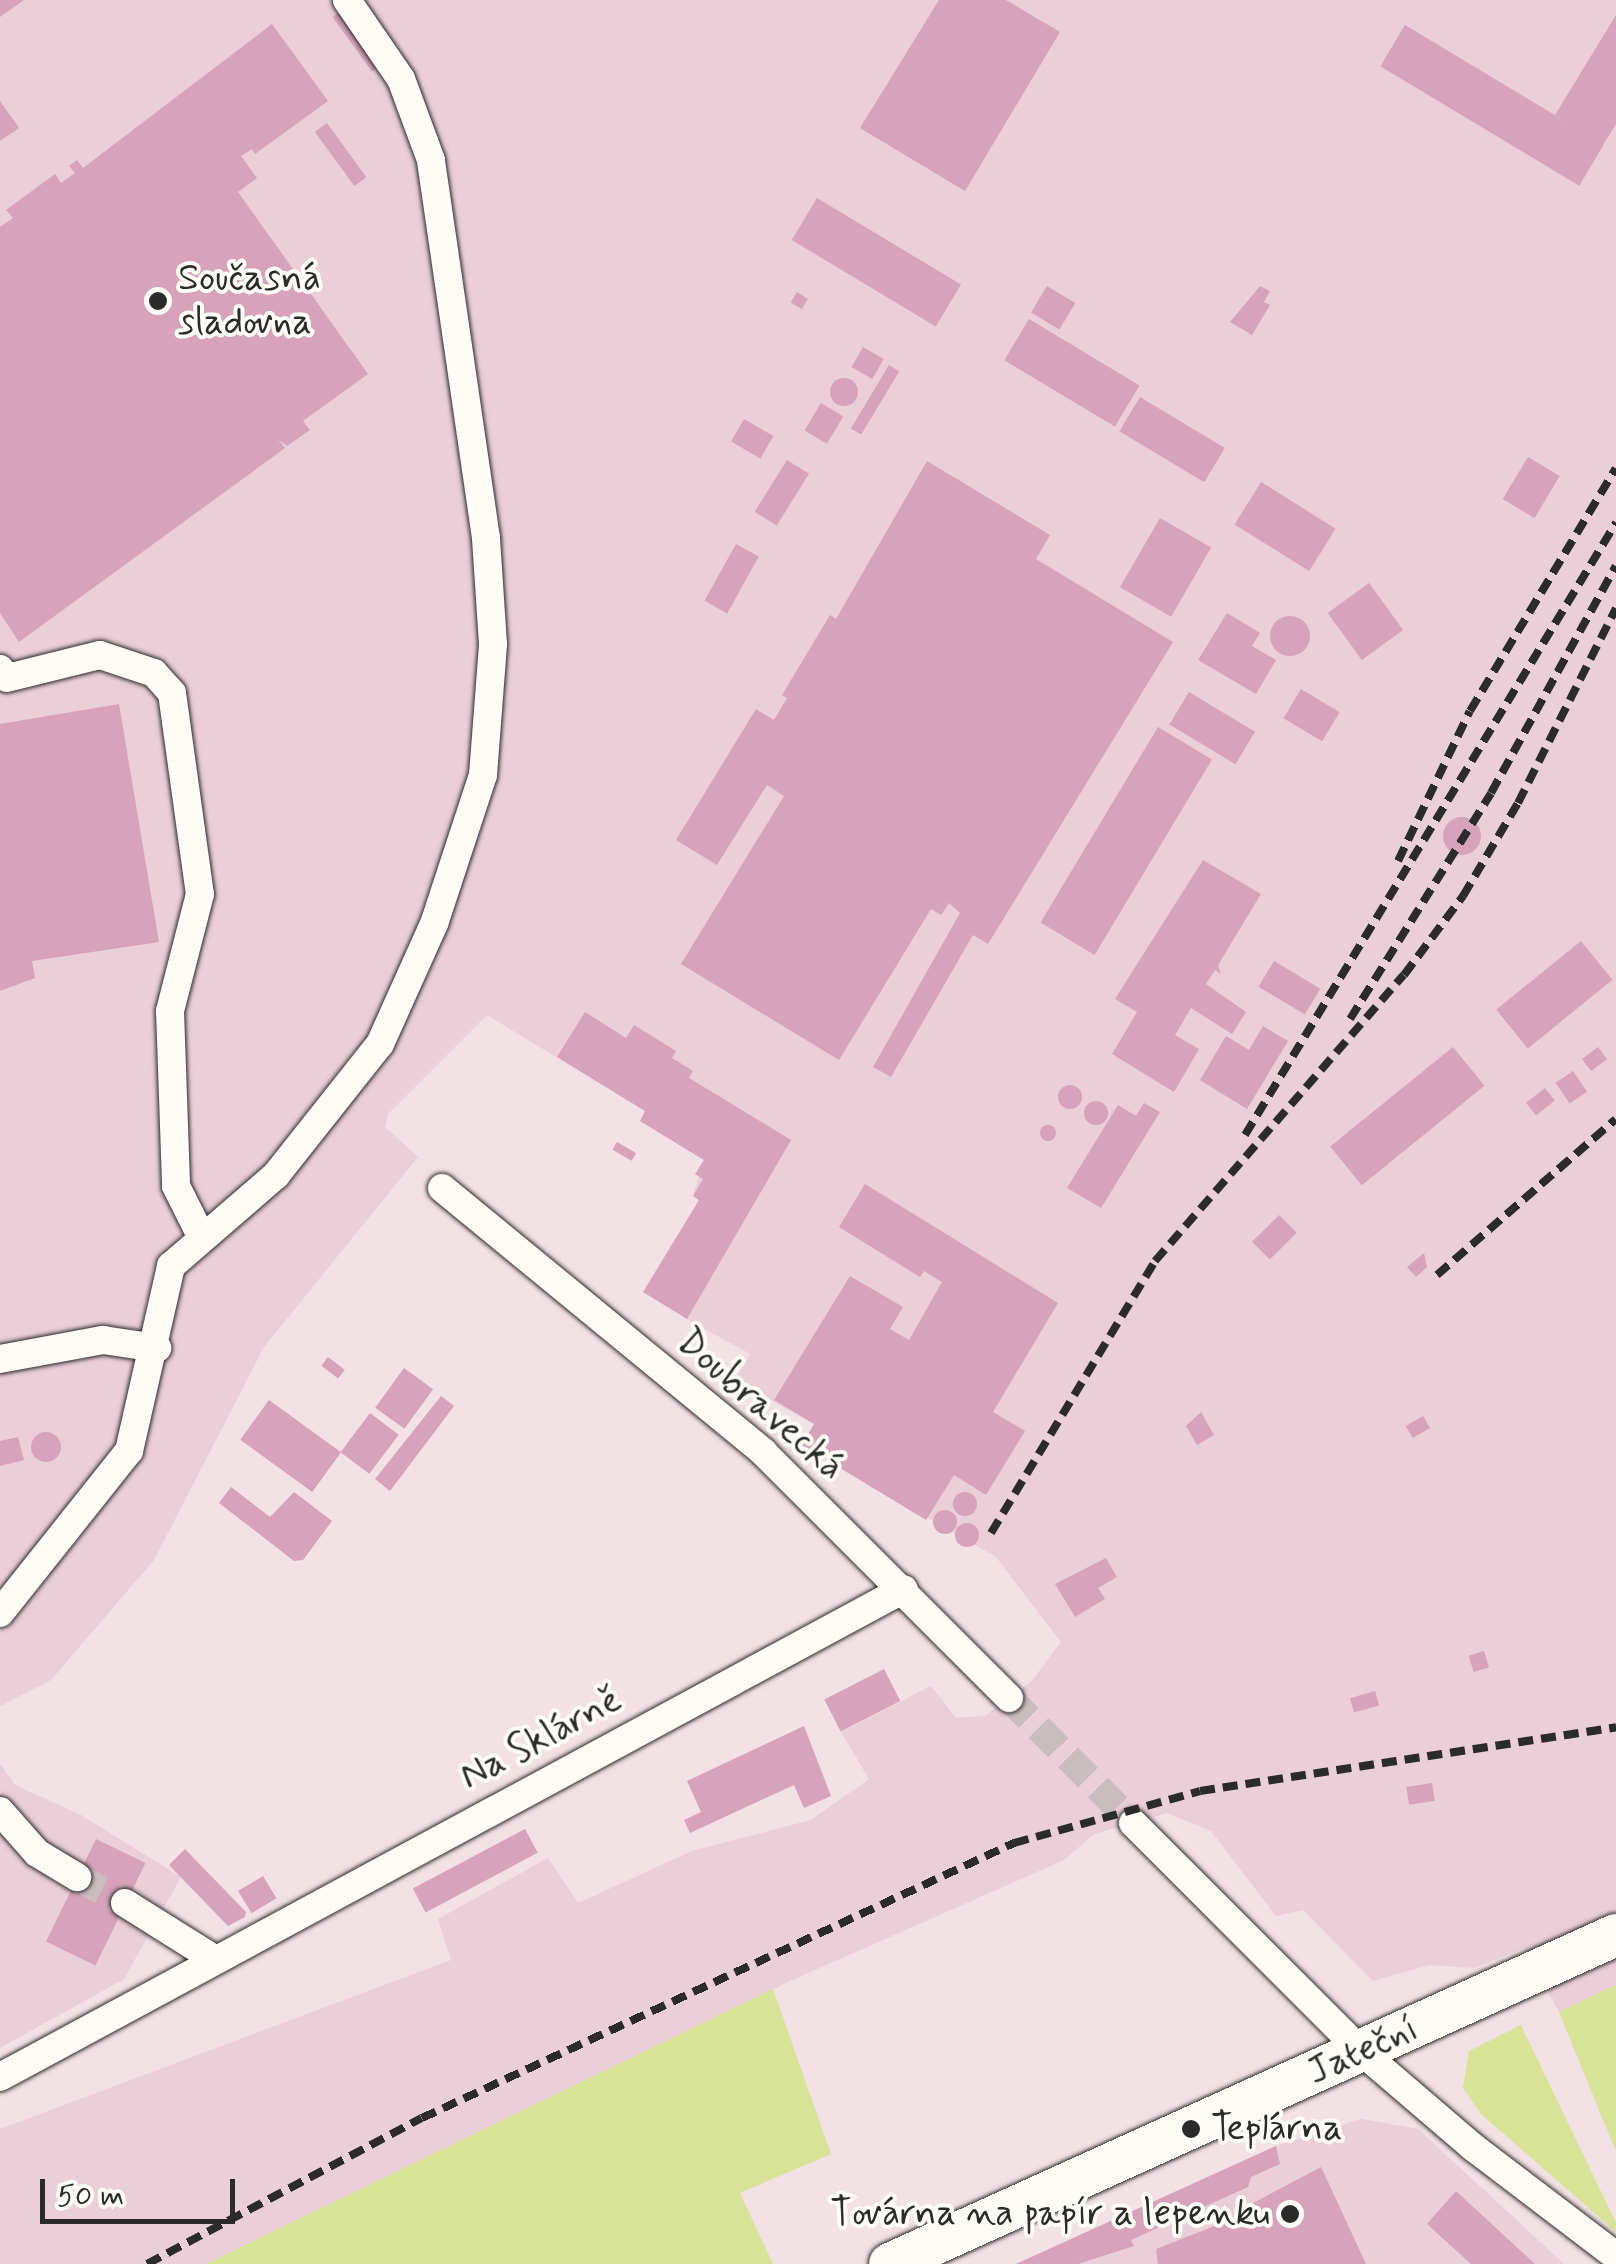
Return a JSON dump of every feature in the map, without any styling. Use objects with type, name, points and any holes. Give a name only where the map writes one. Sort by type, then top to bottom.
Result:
[{"type":"main road","name":"Jateční","points":[[890,2264],[1616,1935]]},
{"type":"street","points":[[0,1613],[129,1452],[157,1348],[170,1266],[200,1234],[276,1175],[380,1044],[434,924],[483,776],[493,644],[486,538],[430,160],[400,80],[347,0]]},
{"type":"street","points":[[0,669],[7,678],[100,655],[154,673],[172,693],[200,894],[170,1012],[176,1186],[200,1234]]},
{"type":"street","name":"Doubravecká","points":[[442,1188],[763,1452],[904,1588],[1009,1698]]},
{"type":"street","points":[[0,1359],[103,1340],[157,1348]]},
{"type":"street","name":"Na Sklárně","points":[[0,2077],[904,1588]]},
{"type":"street","points":[[0,1811],[37,1853],[78,1877]]},
{"type":"street","points":[[1133,1822],[1362,2052],[1472,2147],[1616,2256]]},
{"type":"street","points":[[125,1903],[156,1918],[216,1960]]},
{"type":"shaded area","points":[[0,0],[1616,0],[1616,2151],[1559,2012],[1524,1948],[1474,1968],[1429,1965],[1373,1981],[1303,1910],[1276,1916],[1211,1831],[1167,1813],[1094,1834],[1064,1860],[788,1982],[206,2264],[0,2264],[0,2129],[451,1960],[438,1919],[548,1858],[578,1903],[692,1851],[811,1820],[869,1779],[841,1732],[931,1686],[956,1718],[985,1716],[1031,1682],[1061,1642],[996,1557],[802,1445],[814,1424],[735,1380],[750,1354],[687,1319],[699,1201],[693,1196],[704,1160],[640,1121],[645,1111],[487,1015],[388,1114],[385,1127],[418,1157],[264,1347],[154,1560],[51,1680],[0,1706]]},
{"type":"shaded area","points":[[0,1764],[15,1785],[81,1815],[181,1877],[124,1979],[0,2048]]},
{"type":"shaded area","points":[[1361,2119],[1418,2129],[1564,2264],[1016,2264],[1276,2146]]},
{"type":"green space","points":[[1616,1985],[1616,2151],[1559,2012]]},
{"type":"green space","points":[[773,1989],[831,2154],[740,2193],[773,2264],[206,2264]]},
{"type":"green space","points":[[1521,2025],[1616,2223],[1616,2232],[1481,2114],[1463,2088],[1469,2051]]},
{"type":"building","points":[[0,0],[24,0],[0,17]]},
{"type":"building","points":[[939,0],[1006,0],[1060,32],[965,191],[860,128]]},
{"type":"building","points":[[344,9],[383,63],[372,71],[333,17]]},
{"type":"building","points":[[1616,15],[1616,124],[1603,145],[1555,115]]},
{"type":"building","name":"Současná sladovna","points":[[272,24],[328,101],[255,154],[252,149],[241,156],[257,178],[238,192],[368,374],[303,421],[310,430],[287,446],[278,439],[285,448],[19,642],[0,613],[0,227],[13,218],[6,210],[55,174],[61,183],[75,173],[69,166],[77,160],[83,168]]},
{"type":"building","points":[[1405,25],[1604,144],[1579,186],[1380,66]]},
{"type":"building","points":[[0,101],[19,128],[0,141]]},
{"type":"building","points":[[327,123],[366,177],[354,186],[315,132]]},
{"type":"building","points":[[817,198],[961,285],[936,327],[792,240]]},
{"type":"building","points":[[1047,286],[1075,303],[1059,330],[1031,313]]},
{"type":"building","points":[[1260,286],[1270,291],[1264,302],[1270,305],[1252,335],[1230,322]]},
{"type":"building","points":[[797,292],[808,299],[802,309],[791,302]]},
{"type":"building","points":[[1029,319],[1140,385],[1115,427],[1004,360]]},
{"type":"building","points":[[863,347],[884,359],[872,379],[852,367]]},
{"type":"building","points":[[889,365],[899,371],[861,435],[851,428]]},
{"type":"building","points":[[844,378],[854,382],[858,392],[854,402],[844,406],[834,402],[830,392],[834,382]]},
{"type":"building","points":[[1140,397],[1225,448],[1204,482],[1119,431]]},
{"type":"building","points":[[821,403],[843,416],[827,444],[805,430]]},
{"type":"building","points":[[744,419],[773,436],[760,459],[731,442]]},
{"type":"building","points":[[1528,457],[1560,476],[1534,518],[1503,499]]},
{"type":"building","points":[[787,460],[809,474],[777,526],[755,512]]},
{"type":"building","points":[[927,461],[1050,535],[1036,559],[1173,642],[988,944],[973,935],[891,1077],[873,1067],[960,913],[949,903],[941,915],[931,909],[839,1060],[681,964],[784,796],[767,785],[717,865],[676,840],[756,709],[774,720],[787,698],[782,695],[830,615],[836,619]]},
{"type":"building","points":[[1261,482],[1336,529],[1309,571],[1235,524]]},
{"type":"building","points":[[1160,518],[1211,548],[1171,617],[1120,587]]},
{"type":"building","points":[[736,544],[759,557],[727,613],[704,601]]},
{"type":"building","points":[[1369,583],[1403,630],[1362,660],[1328,613]]},
{"type":"building","points":[[1227,613],[1260,633],[1252,646],[1276,660],[1256,694],[1198,660]]},
{"type":"building","points":[[1290,616],[1304,622],[1310,636],[1304,650],[1290,656],[1276,650],[1270,636],[1276,622]]},
{"type":"building","points":[[1301,689],[1340,712],[1322,741],[1283,718]]},
{"type":"building","points":[[1189,692],[1255,732],[1235,764],[1169,725]]},
{"type":"building","points":[[119,704],[159,942],[32,961],[35,978],[0,991],[0,724]]},
{"type":"building","points":[[1158,727],[1212,759],[1095,955],[1041,922]]},
{"type":"building","points":[[1462,817],[1476,822],[1481,836],[1476,850],[1462,855],[1448,850],[1443,836],[1448,822]]},
{"type":"building","points":[[1203,860],[1261,894],[1218,965],[1221,974],[1215,970],[1206,984],[1246,1012],[1232,1034],[1191,1008],[1175,1035],[1199,1049],[1174,1092],[1112,1054],[1137,1012],[1115,999]]},
{"type":"building","points":[[1581,941],[1612,980],[1528,1048],[1496,1010]]},
{"type":"building","points":[[1274,961],[1320,989],[1305,1015],[1259,987]]},
{"type":"building","points":[[585,1012],[626,1038],[634,1025],[676,1051],[672,1058],[693,1071],[689,1078],[791,1140],[687,1319],[643,1292],[699,1200],[693,1196],[703,1179],[695,1174],[704,1160],[640,1121],[645,1111],[557,1057]]},
{"type":"building","points":[[1263,1026],[1288,1041],[1247,1109],[1200,1080],[1226,1036],[1249,1050]]},
{"type":"building","points":[[1453,1047],[1484,1086],[1362,1185],[1330,1146]]},
{"type":"building","points":[[1598,1047],[1607,1059],[1591,1071],[1582,1059]]},
{"type":"building","points":[[1573,1071],[1587,1092],[1570,1103],[1556,1083]]},
{"type":"building","points":[[1070,1085],[1082,1097],[1070,1109],[1058,1097]]},
{"type":"building","points":[[1545,1088],[1555,1101],[1536,1115],[1526,1103]]},
{"type":"building","points":[[1096,1101],[1108,1113],[1096,1125],[1084,1113]]},
{"type":"building","points":[[1144,1103],[1160,1112],[1101,1208],[1067,1188],[1118,1105],[1136,1116]]},
{"type":"building","points":[[1048,1125],[1056,1133],[1048,1141],[1040,1133]]},
{"type":"building","points":[[617,1142],[636,1153],[632,1161],[612,1150]]},
{"type":"building","points":[[865,1184],[1058,1303],[993,1412],[1025,1431],[986,1495],[954,1475],[926,1520],[802,1445],[814,1424],[774,1400],[850,1276],[903,1307],[890,1329],[909,1340],[942,1282],[924,1271],[920,1277],[839,1227]]},
{"type":"building","points":[[1279,1215],[1297,1233],[1270,1260],[1252,1242]]},
{"type":"building","points":[[1424,1253],[1427,1267],[1416,1277],[1407,1267]]},
{"type":"building","points":[[328,1357],[345,1370],[338,1378],[321,1366]]},
{"type":"building","points":[[404,1368],[433,1389],[404,1429],[375,1408]]},
{"type":"building","points":[[441,1396],[454,1406],[390,1491],[375,1479]]},
{"type":"building","points":[[269,1400],[341,1452],[312,1492],[240,1440]]},
{"type":"building","points":[[1201,1412],[1214,1435],[1197,1445],[1186,1426]]},
{"type":"building","points":[[370,1413],[399,1435],[369,1474],[341,1452]]},
{"type":"building","points":[[1423,1416],[1430,1428],[1413,1438],[1406,1426]]},
{"type":"building","points":[[46,1432],[60,1441],[61,1447],[52,1461],[46,1462],[32,1453],[31,1447],[40,1433]]},
{"type":"building","points":[[18,1437],[24,1460],[0,1466],[0,1441]]},
{"type":"building","points":[[231,1487],[270,1517],[294,1492],[332,1521],[303,1560],[294,1561],[219,1503]]},
{"type":"building","points":[[965,1492],[977,1504],[965,1516],[953,1504]]},
{"type":"building","points":[[945,1510],[957,1522],[945,1534],[933,1522]]},
{"type":"building","points":[[967,1523],[979,1535],[967,1547],[955,1535]]},
{"type":"building","points":[[1106,1558],[1117,1577],[1098,1588],[1105,1599],[1075,1617],[1055,1584]]},
{"type":"building","points":[[1484,1651],[1489,1667],[1474,1672],[1469,1656]]},
{"type":"building","points":[[884,1669],[900,1701],[841,1731],[824,1699]]},
{"type":"building","points":[[1375,1691],[1379,1705],[1354,1713],[1350,1698]]},
{"type":"building","points":[[804,1726],[831,1796],[804,1808],[794,1785],[690,1833],[684,1820],[701,1812],[687,1781]]},
{"type":"building","points":[[1432,1783],[1435,1801],[1409,1805],[1406,1787]]},
{"type":"building","points":[[525,1829],[538,1853],[426,1912],[413,1889]]},
{"type":"building","points":[[96,1839],[145,1863],[95,1966],[46,1941]]},
{"type":"building","points":[[185,1849],[246,1912],[245,1917],[228,1926],[169,1865]]},
{"type":"building","points":[[263,1876],[276,1898],[252,1913],[238,1891]]},
{"type":"building","points":[[1276,2146],[1280,2164],[1251,2177],[1248,2187],[1131,2240],[1134,2246],[1078,2264],[1016,2264]]},
{"type":"building","name":"Továrna na papír a lepenku","points":[[1321,2167],[1366,2264],[1158,2264],[1156,2249],[1235,2218],[1238,2211]]},
{"type":"building","points":[[1456,2191],[1535,2264],[1471,2264],[1427,2224]]},
{"type":"tunnel","points":[[1009,1698],[1133,1823]]},
{"type":"tunnel","points":[[77,1877],[125,1903]]},
{"type":"railway","points":[[1398,861],[1470,711],[1616,468]]},
{"type":"railway","points":[[1245,1135],[1616,523]]},
{"type":"railway","points":[[1350,1019],[1491,793],[1616,566]]},
{"type":"railway","points":[[991,1533],[1155,1261],[1404,975],[1463,896],[1518,803],[1616,608]]},
{"type":"railway","points":[[1437,1275],[1616,1119]]},
{"type":"railway","points":[[147,2264],[422,2118],[1014,1843],[1200,1791],[1616,1727]]},
{"type":"place","name":"Současná sladovna","points":[[158,301]]},
{"type":"place","name":"Teplárna","points":[[1191,2129]]},
{"type":"place","name":"Továrna na papír a lepenku","points":[[1290,2214]]}]
